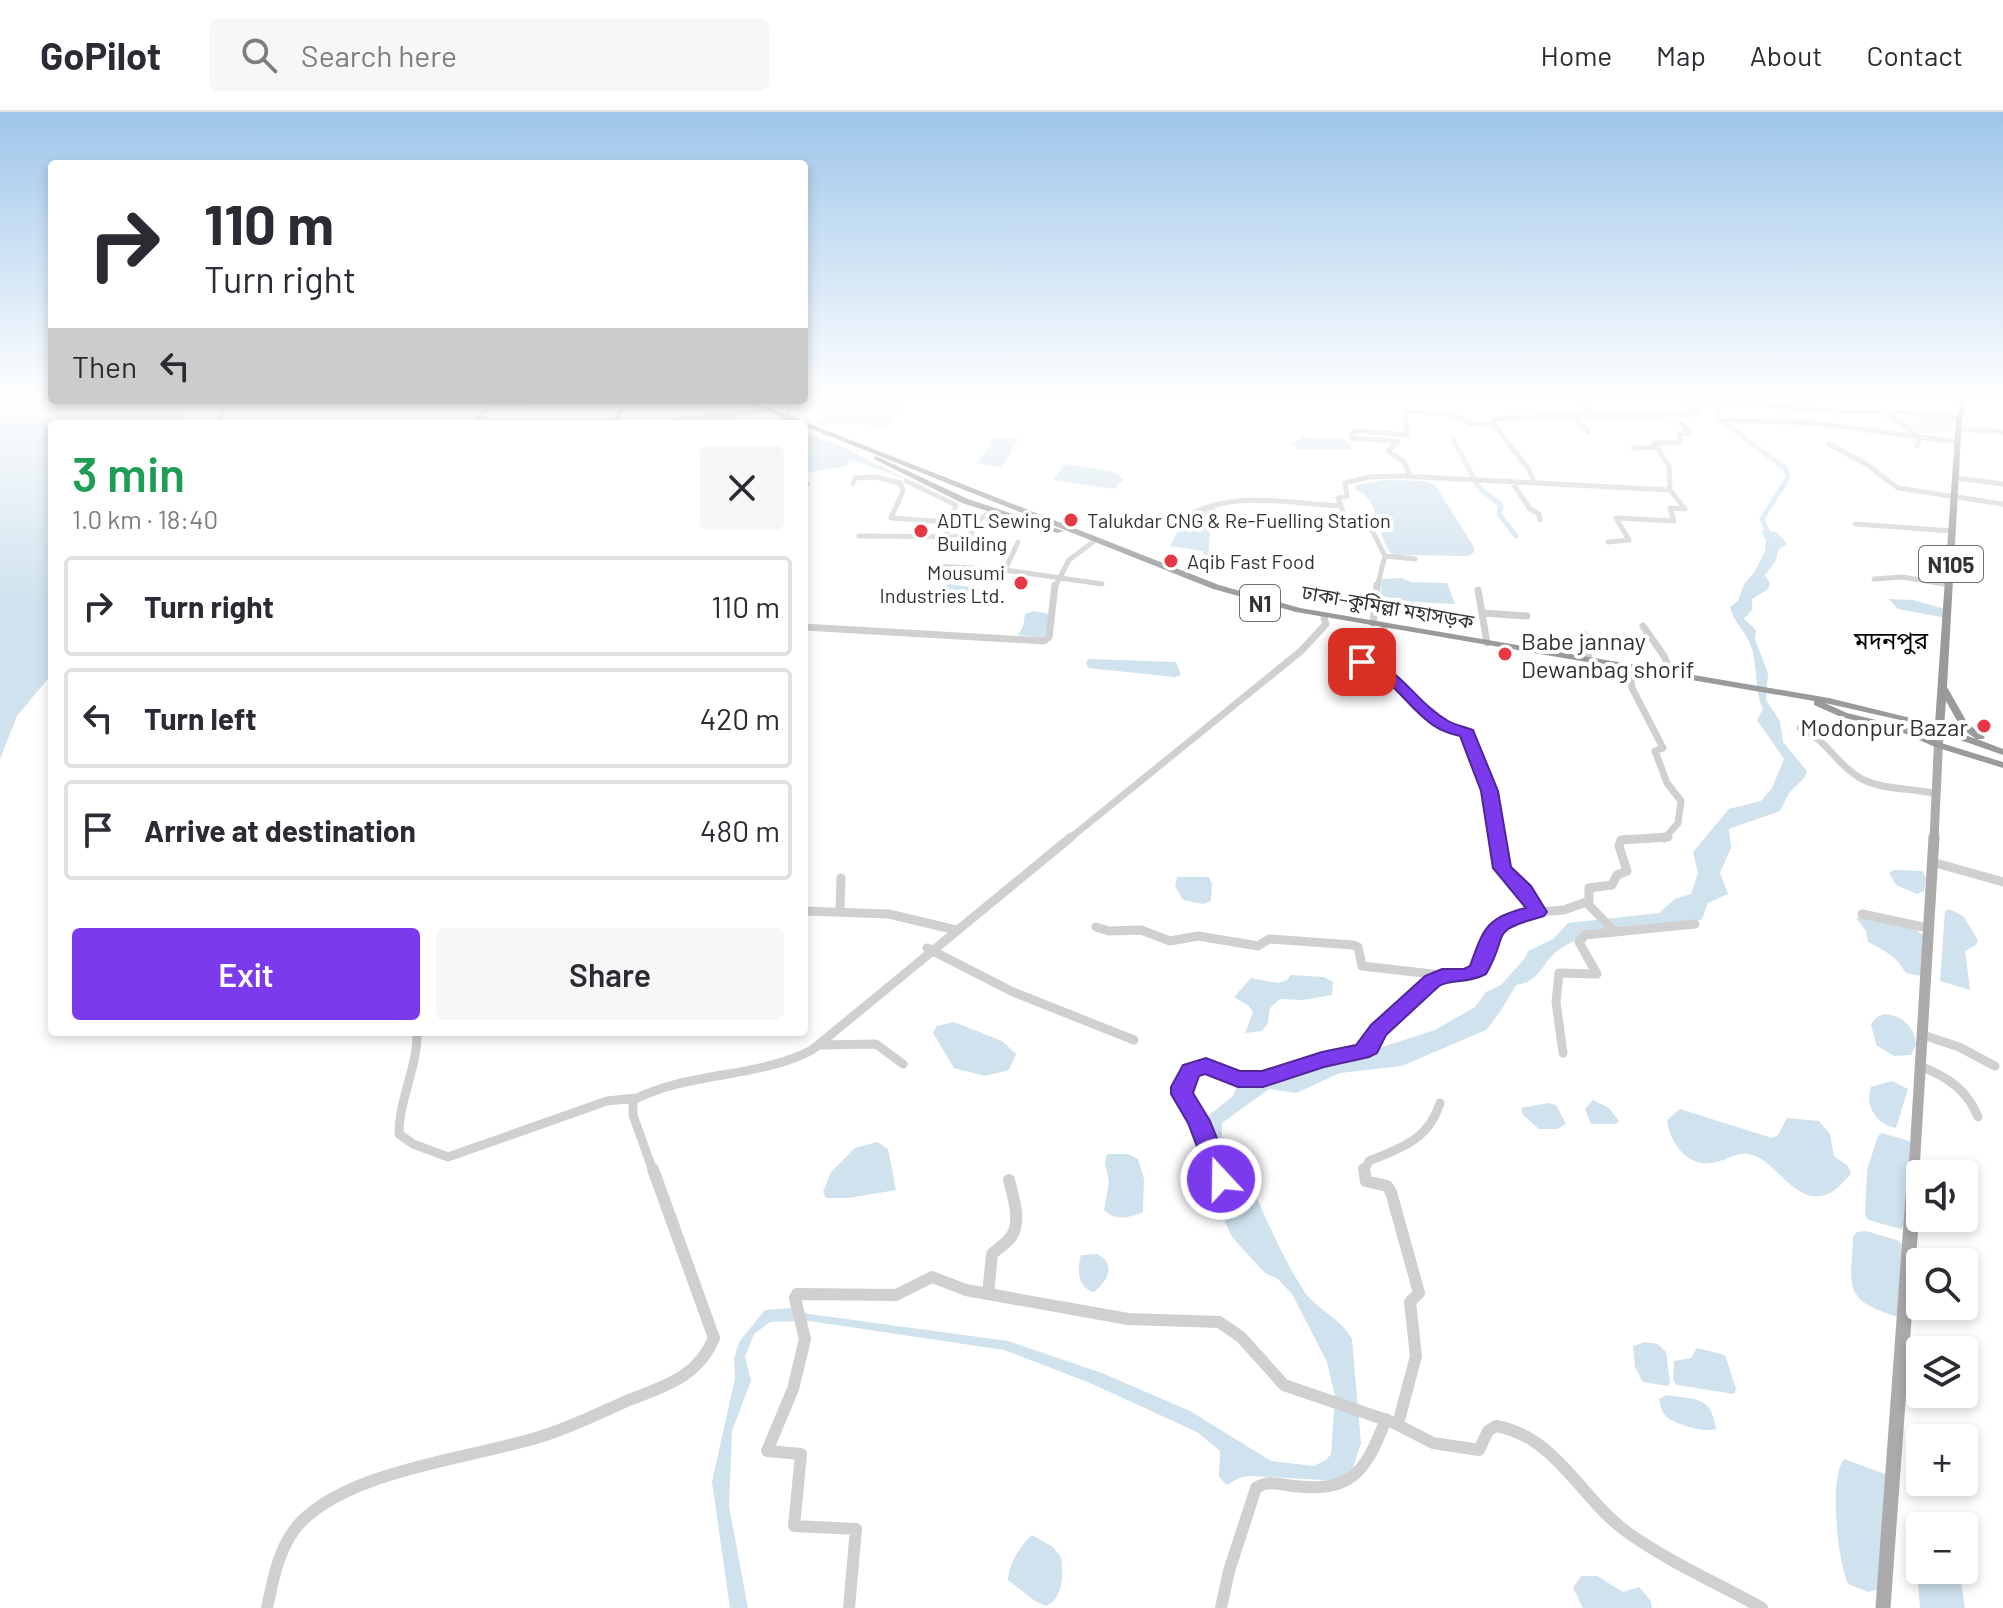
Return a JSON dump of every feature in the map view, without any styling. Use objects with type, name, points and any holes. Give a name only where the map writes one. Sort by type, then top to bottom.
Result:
[{"type":"highway","name":"ঢাকা–কুমিল্লা মহাসড়ক","points":[[887,465],[910,480],[1093,542],[1213,590],[1281,609],[1630,671],[1856,707],[2003,754]]},
{"type":"highway","name":"ঢাকা–কুমিল্লা মহাসড়ক","points":[[910,465],[1216,587],[1299,610],[1741,688]]},
{"type":"highway","name":"N105","points":[[1939,735],[1957,465]]},
{"type":"highway","points":[[910,480],[928,477],[929,472]]},
{"type":"highway","points":[[941,491],[943,484],[958,483]]},
{"type":"highway","points":[[1943,688],[1964,726],[2003,754]]},
{"type":"highway","name":"ঢাকা–কুমিল্লা মহাসড়ক","points":[[1775,694],[1816,702],[1844,715],[1915,734],[1939,735]]},
{"type":"highway","points":[[1939,735],[2003,765]]},
{"type":"main road","points":[[1883,1608],[1922,1067],[1939,735]]},
{"type":"street","points":[[1405,465],[1411,477]]},
{"type":"street","points":[[1525,465],[1534,482]]},
{"type":"street","points":[[1608,542],[1629,540],[1616,518],[1674,521],[1670,508],[1685,509],[1670,490],[1671,474],[1667,465]]},
{"type":"street","points":[[1867,465],[1894,486],[2003,504]]},
{"type":"street","points":[[853,484],[855,478],[863,476],[900,483],[903,491],[891,518],[948,522]]},
{"type":"street","points":[[1373,623],[1378,606],[1375,582],[1385,556],[1372,530],[1348,527],[1338,498],[1347,496],[1345,483],[1369,477],[1411,477],[1670,490]]},
{"type":"street","points":[[1956,478],[2003,484]]},
{"type":"street","points":[[910,480],[956,505],[945,538]]},
{"type":"street","points":[[1511,481],[1530,509],[1539,514],[1540,520]]},
{"type":"street","points":[[1181,519],[1198,505],[1224,500],[1303,501],[1340,506]]},
{"type":"street","points":[[859,536],[969,537],[981,518],[996,510]]},
{"type":"street","points":[[1855,524],[1953,531]]},
{"type":"street","points":[[1005,570],[1018,542]]},
{"type":"street","points":[[808,627],[1044,641],[1049,637],[1051,599],[1057,577],[1075,551],[1093,542]]},
{"type":"street","points":[[1385,556],[1415,559]]},
{"type":"street","points":[[937,566],[1005,570],[1102,584]]},
{"type":"street","points":[[1874,579],[1902,577],[1950,585]]},
{"type":"street","points":[[1478,590],[1487,643]]},
{"type":"street","points":[[1482,613],[1527,616]]},
{"type":"street","points":[[417,1036],[414,1058],[398,1108],[399,1134],[413,1144],[446,1156],[607,1101],[636,1098],[661,1088],[796,1057],[819,1045],[929,949],[1301,651],[1326,624],[1324,618]]},
{"type":"street","points":[[1643,626],[1660,649],[1672,674]]},
{"type":"street","points":[[1384,628],[1378,639],[1350,639],[1349,645],[1360,661],[1374,664],[1389,675],[1442,724],[1467,733],[1490,791],[1502,868],[1524,890],[1537,912]]},
{"type":"street","points":[[1584,634],[1589,659]]},
{"type":"street","points":[[1587,903],[1589,888],[1610,887],[1617,875],[1626,873],[1619,846],[1621,840],[1633,835],[1668,838],[1681,810],[1680,800],[1668,784],[1665,767],[1655,751],[1663,748],[1632,688],[1630,671]]},
{"type":"street","points":[[1800,728],[1815,733],[1842,765],[1861,780],[1936,794]]},
{"type":"street","points":[[1932,862],[2003,882]]},
{"type":"street","points":[[840,911],[841,878]]},
{"type":"street","points":[[1096,927],[1109,931],[1141,930],[1170,941],[1198,936],[1258,946],[1269,939],[1353,945],[1358,947],[1362,966],[1467,976],[1479,970],[1497,925],[1512,917],[1564,910],[1587,903]]},
{"type":"street","points":[[1587,903],[1614,931]]},
{"type":"street","points":[[808,911],[889,914],[956,930]]},
{"type":"street","points":[[1862,914],[1928,928]]},
{"type":"street","points":[[1563,1053],[1556,1002],[1559,973],[1597,974],[1579,942],[1585,935],[1695,924]]},
{"type":"street","points":[[929,949],[1013,992],[1134,1040]]},
{"type":"street","points":[[1221,1179],[1199,1121],[1182,1094],[1182,1087],[1191,1071],[1206,1066],[1238,1079],[1263,1079],[1322,1059],[1362,1051],[1369,1047],[1378,1030],[1442,975]]},
{"type":"street","points":[[1923,1035],[1959,1047],[1995,1066]]},
{"type":"street","points":[[819,1045],[876,1044],[903,1064]]},
{"type":"street","points":[[1922,1067],[1952,1080],[1975,1107],[1978,1117]]},
{"type":"street","points":[[267,1608],[284,1550],[300,1524],[330,1501],[442,1461],[540,1437],[682,1379],[708,1358],[714,1338],[633,1115],[631,1106],[636,1098]]},
{"type":"street","points":[[1221,1608],[1233,1556],[1256,1488],[1270,1482],[1312,1487],[1347,1486],[1361,1473],[1392,1422],[1416,1356],[1410,1302],[1419,1293],[1391,1192],[1387,1186],[1366,1181],[1364,1169],[1369,1161],[1416,1142],[1437,1115],[1440,1103]]},
{"type":"street","points":[[988,1294],[992,1254],[1011,1237],[1014,1228],[1015,1211],[1009,1180]]},
{"type":"street","points":[[849,1608],[856,1529],[794,1526],[801,1454],[767,1451],[793,1389],[805,1339],[797,1294],[896,1295],[932,1277],[966,1290],[1115,1319],[1168,1323],[1215,1321],[1230,1328],[1253,1348],[1270,1373],[1284,1385],[1392,1422],[1433,1443],[1479,1450],[1488,1431],[1496,1426],[1521,1431],[1546,1447],[1606,1515],[1619,1525],[1666,1558],[1689,1567],[1762,1608]]},
{"type":"water","points":[[0,465],[48,465],[48,679],[17,716],[0,759]]},
{"type":"water","points":[[808,465],[847,466],[808,472]]},
{"type":"water","points":[[865,465],[879,465],[908,480]]},
{"type":"water","points":[[1064,465],[1113,472],[1124,479],[1114,489],[1053,480]]},
{"type":"water","points":[[1385,480],[1423,481],[1435,485],[1474,547],[1474,552],[1469,556],[1393,555],[1383,539],[1370,502],[1356,490],[1355,485]]},
{"type":"water","points":[[1199,508],[1215,508],[1219,515],[1205,525],[1210,532],[1208,560],[1204,559],[1203,551],[1170,546],[1181,526]]},
{"type":"water","points":[[1761,531],[1777,532],[1787,544],[1778,550],[1776,561],[1765,575],[1770,583],[1768,589],[1752,599],[1752,610],[1744,619],[1756,630],[1755,639],[1768,673],[1766,700],[1780,721],[1783,742],[1807,771],[1789,793],[1780,811],[1729,829],[1731,848],[1720,873],[1728,894],[1708,903],[1702,919],[1697,921],[1607,930],[1573,941],[1557,951],[1530,981],[1516,985],[1486,1030],[1402,1066],[1340,1073],[1296,1093],[1269,1089],[1222,1123],[1222,1137],[1239,1155],[1269,1225],[1304,1291],[1342,1325],[1352,1339],[1361,1443],[1352,1471],[1339,1481],[1250,1476],[1227,1485],[1219,1477],[1220,1451],[1197,1432],[1090,1383],[1004,1350],[809,1321],[770,1322],[754,1334],[745,1357],[751,1381],[732,1431],[729,1506],[748,1608],[730,1608],[712,1482],[735,1378],[734,1359],[739,1342],[765,1310],[792,1308],[809,1314],[1008,1341],[1102,1373],[1190,1411],[1271,1461],[1314,1466],[1326,1460],[1331,1454],[1335,1396],[1327,1362],[1292,1294],[1278,1279],[1265,1273],[1232,1237],[1225,1222],[1228,1196],[1223,1166],[1215,1152],[1207,1117],[1233,1096],[1237,1086],[1274,1082],[1435,1030],[1475,1007],[1486,992],[1501,985],[1528,951],[1553,939],[1568,923],[1659,913],[1675,899],[1691,894],[1698,873],[1693,852],[1729,809],[1761,801],[1772,788],[1784,759],[1757,720],[1763,709],[1753,654],[1730,607],[1738,601],[1744,584],[1765,551],[1766,540]]},
{"type":"water","points":[[1402,578],[1411,582],[1447,583],[1455,604],[1397,601],[1397,610],[1382,609],[1380,579]]},
{"type":"water","points":[[945,586],[976,588],[973,602],[961,606],[946,602]]},
{"type":"water","points":[[1889,599],[1913,600],[1942,608],[1946,618],[1898,609]]},
{"type":"water","points":[[1034,611],[1049,614],[1045,638],[1018,635],[1025,614]]},
{"type":"water","points":[[1089,659],[1176,662],[1181,675],[1175,677],[1088,668],[1086,662]]},
{"type":"water","points":[[1894,870],[1922,871],[1926,878],[1924,891],[1917,894],[1896,885],[1889,873]]},
{"type":"water","points":[[1177,877],[1209,877],[1212,884],[1211,901],[1203,904],[1183,900],[1175,886]]},
{"type":"water","points":[[1949,909],[1963,916],[1978,940],[1976,945],[1965,951],[1970,990],[1940,981],[1945,911]]},
{"type":"water","points":[[1865,917],[1914,929],[1923,935],[1921,976],[1906,973],[1890,954],[1868,942],[1866,931],[1856,918]]},
{"type":"water","points":[[1291,975],[1324,977],[1333,982],[1332,995],[1303,1000],[1280,999],[1270,1008],[1268,1023],[1262,1031],[1245,1033],[1253,1013],[1249,1006],[1234,997],[1251,978],[1278,983]]},
{"type":"water","points":[[1885,1014],[1902,1020],[1910,1028],[1916,1045],[1911,1055],[1894,1056],[1876,1045],[1871,1024]]},
{"type":"water","points":[[954,1022],[1002,1041],[1016,1054],[1009,1070],[985,1076],[954,1068],[933,1033],[937,1026]]},
{"type":"water","points":[[1892,1081],[1908,1089],[1896,1128],[1878,1119],[1869,1101],[1871,1087]]},
{"type":"water","points":[[1593,1100],[1609,1108],[1619,1121],[1616,1124],[1591,1124],[1585,1109]]},
{"type":"water","points":[[1548,1103],[1556,1105],[1566,1124],[1557,1129],[1539,1129],[1523,1115],[1521,1108]]},
{"type":"water","points":[[1680,1109],[1772,1138],[1778,1135],[1787,1118],[1819,1121],[1830,1134],[1834,1156],[1848,1166],[1851,1174],[1831,1193],[1817,1196],[1806,1195],[1753,1155],[1737,1155],[1711,1163],[1694,1161],[1675,1144],[1668,1128],[1667,1120]]},
{"type":"water","points":[[1882,1133],[1909,1141],[1912,1146],[1911,1160],[1906,1160],[1906,1205],[1901,1229],[1868,1220],[1865,1215],[1867,1170],[1878,1136]]},
{"type":"water","points":[[877,1142],[888,1149],[896,1190],[849,1198],[826,1198],[823,1192],[831,1172],[855,1148]]},
{"type":"water","points":[[1107,1154],[1128,1154],[1138,1159],[1144,1179],[1143,1212],[1123,1217],[1113,1216],[1104,1210],[1109,1182],[1105,1163]]},
{"type":"water","points":[[1866,1231],[1897,1240],[1904,1246],[1898,1317],[1867,1304],[1854,1290],[1851,1269],[1853,1237],[1857,1232]]},
{"type":"water","points":[[1097,1254],[1109,1268],[1103,1283],[1094,1292],[1081,1282],[1079,1267],[1081,1255]]},
{"type":"water","points":[[1645,1342],[1658,1344],[1666,1352],[1668,1386],[1643,1382],[1635,1367],[1633,1346]]},
{"type":"water","points":[[1697,1348],[1725,1355],[1736,1389],[1734,1394],[1677,1385],[1673,1380],[1674,1361],[1691,1358]]},
{"type":"water","points":[[1666,1395],[1694,1399],[1706,1405],[1716,1429],[1691,1428],[1667,1417],[1659,1399]]},
{"type":"water","points":[[1844,1459],[1885,1474],[1888,1478],[1880,1589],[1868,1592],[1848,1584],[1841,1557],[1836,1521],[1836,1484]]},
{"type":"water","points":[[1032,1535],[1053,1547],[1061,1557],[1059,1591],[1046,1606],[1008,1580],[1016,1555]]},
{"type":"water","points":[[1581,1576],[1597,1576],[1623,1592],[1639,1587],[1651,1601],[1652,1608],[1583,1608],[1573,1588]]},
{"type":"water","points":[[1918,1584],[1961,1584],[1965,1608],[1920,1608]]},
{"type":"waterway","points":[[1467,465],[1479,488],[1501,505],[1499,514],[1516,536]]},
{"type":"waterway","points":[[1771,540],[1762,519],[1788,478],[1786,469],[1780,465]]},
{"type":"place","name":"Talukdar CNG & Re-Fuelling Station","points":[[1071,520]]},
{"type":"place","name":"ADTL Sewing Building","points":[[921,531]]},
{"type":"place","name":"Aqib Fast Food","points":[[1171,561]]},
{"type":"place","name":"Mousumi Industries Ltd.","points":[[1021,583]]},
{"type":"place","name":"Babe jannay Dewanbag shorif","points":[[1505,654]]},
{"type":"place","name":"Modonpur Bazar","points":[[1984,726]]},
{"type":"district","name":"মদনপুর","points":[[1891,639]]},
{"type":"route","points":[[1221,1179],[1199,1121],[1182,1094],[1182,1087],[1191,1071],[1206,1066],[1238,1079],[1263,1079],[1322,1059],[1362,1051],[1369,1047],[1378,1030],[1432,981],[1442,975],[1467,976],[1479,970],[1497,925],[1512,917],[1537,912],[1528,895],[1502,868],[1490,791],[1471,750],[1467,733],[1463,729],[1442,724],[1389,675],[1374,664],[1362,662]]}]
